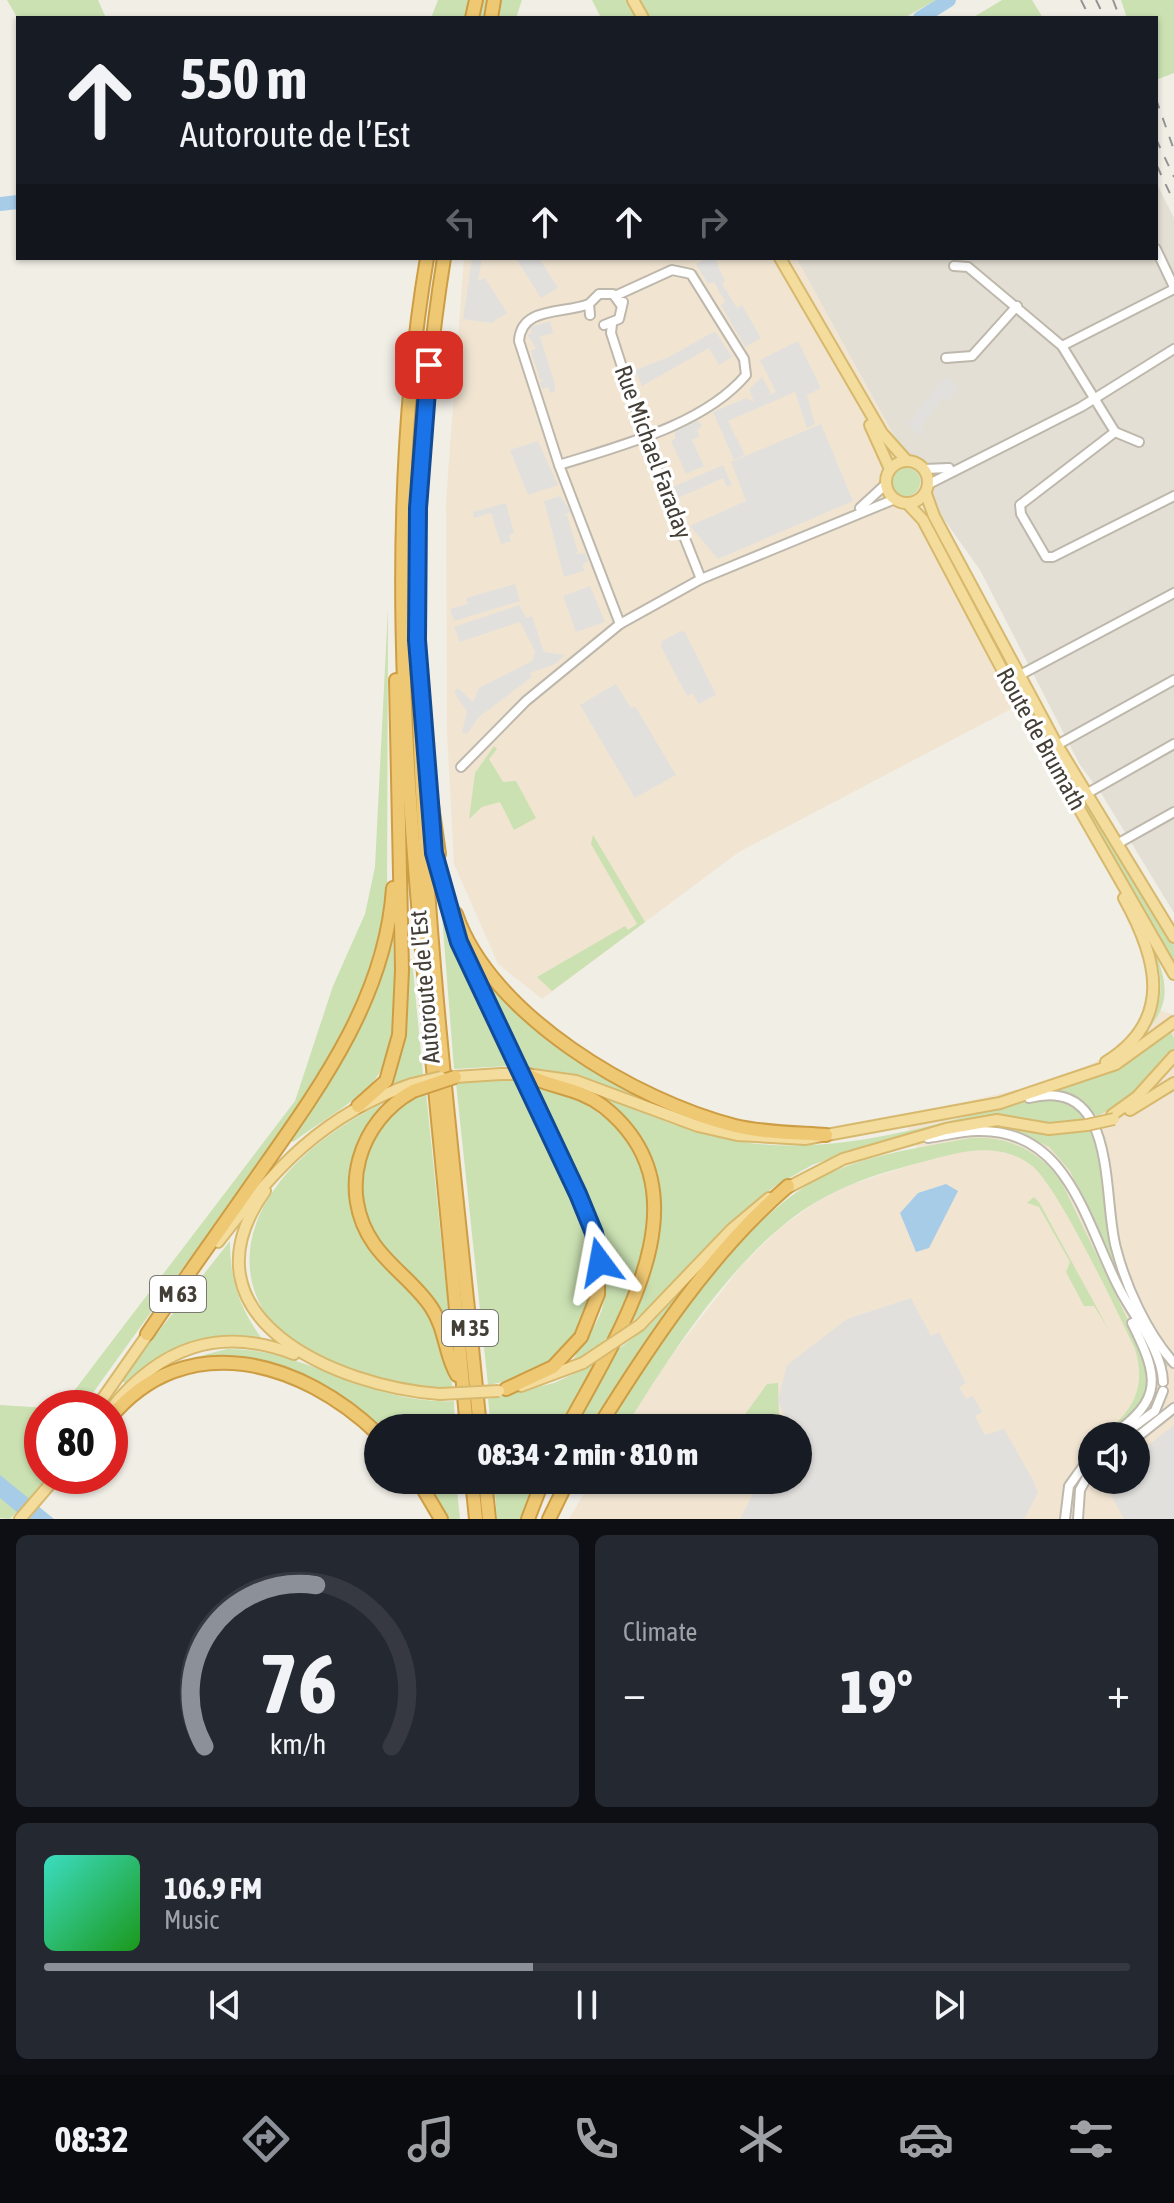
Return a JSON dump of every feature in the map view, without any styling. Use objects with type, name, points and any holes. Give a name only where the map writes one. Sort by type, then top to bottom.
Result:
[{"type":"highway","name":"Autoroute de l’Est","points":[[427,260],[413,362],[402,493],[407,767],[466,1414]]},
{"type":"highway","name":"Autoroute de l’Est","points":[[444,260],[429,365],[420,480],[418,667],[430,899],[479,1414]]},
{"type":"highway","points":[[358,1106],[386,1081],[399,1035],[402,970],[395,705],[402,493]]},
{"type":"highway","points":[[418,667],[434,853],[449,918],[589,1218],[600,1262],[594,1309],[572,1349],[553,1367],[502,1390]]},
{"type":"highway","points":[[430,791],[438,852],[458,920],[484,965],[531,1015],[583,1055],[677,1107],[739,1127],[826,1135]]},
{"type":"highway","points":[[147,1334],[304,1109],[353,1026],[377,972],[389,928],[398,817]]},
{"type":"highway","points":[[526,1074],[548,1078],[587,1095],[626,1130],[648,1171],[655,1217],[651,1250],[637,1292],[574,1414]]},
{"type":"highway","points":[[455,1077],[412,1088],[380,1116],[364,1143],[356,1170],[358,1206],[373,1242],[430,1306],[445,1334],[454,1370],[463,1385]]},
{"type":"highway","points":[[608,1414],[686,1301],[754,1217],[788,1186]]},
{"type":"highway","points":[[128,1399],[141,1386],[164,1373],[201,1362],[232,1362],[258,1366],[305,1384],[345,1406],[364,1422]]},
{"type":"highway","points":[[426,1494],[441,1519]]},
{"type":"highway","points":[[473,1494],[476,1519]]},
{"type":"highway","points":[[486,1494],[489,1519]]},
{"type":"highway","points":[[528,1519],[538,1494]]},
{"type":"highway","points":[[549,1519],[561,1494]]},
{"type":"main road","points":[[781,260],[827,337],[882,433],[906,460],[924,469],[927,489],[908,504],[895,499],[886,484],[890,469],[827,337]]},
{"type":"main road","points":[[890,469],[906,460]]},
{"type":"main road","name":"Route de Brumath","points":[[927,489],[948,539],[956,542],[1057,745],[1174,937]]},
{"type":"main road","name":"Route de Brumath","points":[[908,504],[923,520],[1001,668],[1174,974]]},
{"type":"main road","points":[[1043,1088],[1121,1053],[1143,1030],[1156,1004],[1157,973],[1152,956],[1089,835],[1087,821]]},
{"type":"main road","points":[[548,1078],[576,1081],[698,1126],[737,1135],[791,1139],[1000,1103],[1124,1060],[1174,1022]]},
{"type":"main road","points":[[1113,1117],[1137,1097],[1174,1056]]},
{"type":"main road","points":[[455,1077],[526,1074]]},
{"type":"main road","points":[[1113,1117],[1174,1083]]},
{"type":"main road","name":"M 63","points":[[108,1390],[147,1334],[264,1183],[308,1143],[358,1106],[412,1088]]},
{"type":"main road","name":"M 63","points":[[128,1391],[148,1369],[180,1350],[199,1345],[245,1342],[315,1362],[373,1384],[440,1394],[502,1390],[549,1377],[583,1363],[640,1325],[760,1204],[788,1186],[843,1159],[946,1129],[997,1120],[1049,1129],[1084,1126],[1113,1117]]},
{"type":"main road","points":[[308,1143],[268,1187],[252,1213],[240,1256],[244,1285],[260,1319],[290,1347],[315,1362]]},
{"type":"main road","points":[[20,1519],[41,1494]]},
{"type":"street","points":[[1062,346],[1174,288],[1158,253]]},
{"type":"street","points":[[954,266],[968,267],[1062,346],[1115,432],[1139,442]]},
{"type":"street","points":[[559,465],[645,438],[703,408],[739,383],[747,367],[691,274],[672,270],[615,296],[599,294],[589,304],[577,309],[530,318],[520,330],[519,341],[559,465],[620,624]]},
{"type":"street","points":[[577,309],[609,328],[619,319],[627,291]]},
{"type":"street","points":[[615,296],[621,305]]},
{"type":"street","points":[[589,304],[590,315]]},
{"type":"street","points":[[946,358],[972,356],[1017,306]]},
{"type":"street","name":"Rue Michael Faraday","points":[[609,328],[645,438],[701,579]]},
{"type":"street","points":[[927,489],[954,468],[1094,399],[1174,349]]},
{"type":"street","points":[[1115,432],[1020,505],[1021,514],[1046,557],[1053,557],[1174,496]]},
{"type":"street","points":[[924,469],[954,468]]},
{"type":"street","points":[[854,513],[886,484]]},
{"type":"street","points":[[461,767],[526,701],[620,624],[701,579],[854,513],[895,499]]},
{"type":"street","points":[[1018,672],[1174,593]]},
{"type":"street","points":[[1057,745],[1174,680]]},
{"type":"street","points":[[1086,794],[1174,744]]},
{"type":"street","points":[[1117,844],[1174,812]]},
{"type":"street","points":[[1000,1103],[1052,1096],[1072,1103],[1091,1118],[1103,1145],[1117,1252],[1141,1311],[1174,1363]]},
{"type":"street","points":[[915,1140],[988,1131],[1014,1136],[1040,1148],[1068,1179],[1151,1363],[1153,1385],[1140,1414],[1129,1422]]},
{"type":"street","points":[[1123,1296],[1155,1354],[1163,1386],[1174,1406],[1150,1426]]},
{"type":"street","points":[[1140,1422],[1155,1411],[1163,1386],[1174,1369]]},
{"type":"street","points":[[1065,1519],[1069,1486],[1078,1473]]},
{"type":"street","points":[[1078,1519],[1080,1494]]},
{"type":"shaded area","points":[[1158,186],[1174,218],[1174,913],[1101,793],[1080,765],[980,570],[926,494],[797,260],[1158,260]]},
{"type":"shaded area","points":[[464,260],[797,260],[926,494],[955,591],[1013,708],[739,852],[542,999],[498,964],[454,864],[447,734],[446,501]]},
{"type":"shaded area","points":[[472,260],[482,260],[478,281],[485,278],[507,313],[491,323],[463,319]]},
{"type":"shaded area","points":[[517,260],[540,260],[558,288],[541,298]]},
{"type":"shaded area","points":[[703,260],[716,260],[725,281],[722,284],[737,308],[742,305],[761,338],[745,347],[721,305],[725,302],[714,282],[708,284],[696,264]]},
{"type":"shaded area","points":[[550,321],[553,333],[540,337],[555,385],[555,391],[550,393],[548,387],[542,389],[540,382],[546,380],[540,380],[531,351],[536,348],[527,335],[532,333],[530,327]]},
{"type":"shaded area","points":[[715,331],[732,357],[719,365],[709,348],[642,386],[635,370],[669,357]]},
{"type":"shaded area","points":[[798,341],[821,388],[807,395],[815,424],[807,428],[795,392],[728,421],[745,455],[734,460],[713,412],[746,398],[754,402],[749,389],[762,377],[771,393],[766,396],[776,392],[760,360]]},
{"type":"shaded area","points":[[945,377],[959,388],[947,403],[942,399],[921,427],[924,431],[921,436],[907,424]]},
{"type":"shaded area","points":[[698,420],[702,426],[697,430],[699,436],[692,440],[704,466],[686,474],[671,441],[676,438],[674,432]]},
{"type":"shaded area","points":[[821,424],[853,501],[718,559],[690,526],[746,501],[731,462]]},
{"type":"shaded area","points":[[538,441],[558,485],[528,495],[510,450]]},
{"type":"shaded area","points":[[723,465],[732,485],[727,487],[723,478],[676,499],[671,488]]},
{"type":"shaded area","points":[[560,496],[571,512],[562,516],[567,515],[578,552],[573,554],[585,553],[588,561],[583,565],[584,571],[564,577],[544,501]]},
{"type":"shaded area","points":[[506,503],[514,533],[509,535],[511,541],[501,544],[491,513],[474,518],[473,512]]},
{"type":"shaded area","points":[[515,584],[520,601],[454,621],[450,609],[468,604],[466,598]]},
{"type":"shaded area","points":[[590,586],[605,622],[576,632],[563,596]]},
{"type":"shaded area","points":[[519,605],[527,618],[532,616],[544,652],[565,655],[555,664],[530,673],[532,677],[479,717],[467,734],[462,732],[467,712],[454,692],[458,688],[473,702],[479,688],[532,661],[535,651],[520,622],[460,642],[454,627]]},
{"type":"shaded area","points":[[685,632],[716,695],[698,704],[693,693],[687,696],[661,647],[662,641]]},
{"type":"shaded area","points":[[616,684],[631,708],[635,706],[676,775],[635,798],[580,705]]},
{"type":"shaded area","points":[[1148,1006],[1174,1015],[1174,1519],[569,1519],[584,1494],[812,1494],[812,1414],[633,1414],[660,1370],[742,1265],[780,1228],[823,1197],[849,1185],[924,1161],[902,1116],[1020,1089],[1089,1065],[1112,1053],[1134,1033]]},
{"type":"shaded area","points":[[911,1298],[931,1336],[939,1332],[966,1383],[959,1387],[966,1399],[973,1396],[982,1412],[975,1416],[985,1435],[1004,1429],[1033,1480],[1038,1493],[1024,1519],[740,1519],[753,1494],[812,1494],[812,1414],[784,1414],[778,1400],[787,1365],[847,1319]]},
{"type":"shaded area","points":[[1174,1425],[1174,1519],[1124,1519],[1111,1494],[1150,1494],[1150,1444]]},
{"type":"green space","points":[[7,0],[98,0],[105,16],[16,16]]},
{"type":"green space","points":[[438,0],[522,0],[517,16],[432,16]]},
{"type":"green space","points":[[592,0],[936,0],[908,16],[600,16]]},
{"type":"green space","points":[[1002,0],[1032,0],[1042,16],[975,16]]},
{"type":"green space","points":[[1121,0],[1174,0],[1174,73],[1158,79],[1158,16],[1126,16]]},
{"type":"green space","points":[[906,468],[916,472],[920,482],[916,492],[906,496],[896,492],[892,482],[896,472]]},
{"type":"green space","points":[[930,515],[1061,760],[1174,945],[1174,966],[1044,739],[925,517]]},
{"type":"green space","points":[[388,608],[387,903],[365,986],[322,1071],[296,1111],[95,1390],[75,1390],[295,1101],[333,986],[365,914],[375,867]]},
{"type":"green space","points":[[494,746],[497,749],[489,759],[503,782],[516,781],[536,818],[514,830],[500,802],[482,807],[469,819],[475,773]]},
{"type":"green space","points":[[593,835],[645,922],[552,991],[537,977],[625,926],[628,930],[637,924],[591,844]]},
{"type":"green space","points":[[441,903],[450,932],[511,1066],[454,1069]]},
{"type":"green space","points":[[1144,927],[1161,967],[1164,997],[1153,1023],[1126,1053],[1150,1023],[1160,994],[1157,963]]},
{"type":"green space","points":[[393,932],[394,1011],[382,1069],[354,1099],[293,1142],[289,1140],[342,1057]]},
{"type":"green space","points":[[412,959],[423,1075],[393,1085],[404,1036],[407,960]]},
{"type":"green space","points":[[474,959],[536,1027],[691,1117],[586,1079],[526,1067]]},
{"type":"green space","points":[[1169,1029],[1174,1038],[1174,1052],[1139,1088],[1109,1110],[1097,1116],[1080,1101],[1056,1091],[1056,1087],[1124,1062]]},
{"type":"green space","points":[[519,1081],[578,1203],[593,1268],[590,1300],[570,1342],[539,1368],[515,1379],[488,1385],[456,1083]]},
{"type":"green space","points":[[532,1083],[569,1096],[600,1114],[623,1136],[640,1161],[649,1190],[651,1222],[645,1257],[631,1294],[610,1335],[573,1361],[602,1309],[606,1281],[604,1252],[586,1193]]},
{"type":"green space","points":[[426,1092],[450,1326],[447,1327],[441,1315],[376,1240],[365,1219],[360,1197],[366,1155],[376,1135],[390,1118]]},
{"type":"green space","points":[[603,1097],[707,1135],[780,1145],[855,1141],[1038,1098],[1062,1101],[1089,1119],[1066,1125],[1005,1117],[874,1143],[812,1165],[775,1186],[743,1212],[659,1299],[626,1327],[638,1303],[654,1255],[658,1205],[655,1181],[635,1132]]},
{"type":"green space","points":[[381,1104],[364,1133],[355,1211],[437,1326],[453,1388],[377,1380],[317,1359],[275,1327],[253,1286],[251,1241],[271,1194],[314,1147]]},
{"type":"green space","points":[[1005,1125],[1063,1134],[1097,1130],[1115,1257],[1170,1365],[1166,1367],[1123,1285],[1070,1171],[1049,1147]]},
{"type":"green space","points":[[985,1138],[1022,1148],[1052,1170],[1061,1181],[1149,1367],[1146,1396],[1127,1422],[1117,1422],[1128,1409],[1138,1388],[1138,1363],[1135,1349],[1102,1281],[1042,1177],[1018,1157],[991,1150],[950,1155],[872,1176],[825,1197],[795,1216],[766,1240],[712,1300],[634,1414],[615,1414],[700,1291],[757,1226],[787,1199],[818,1179],[855,1163],[893,1153]]},
{"type":"green space","points":[[1034,1197],[1109,1330],[1094,1306],[1084,1306],[1066,1272],[1070,1262],[1039,1207],[1027,1203]]},
{"type":"green space","points":[[230,1241],[237,1293],[262,1339],[222,1337],[188,1344],[157,1359],[125,1383],[120,1380]]},
{"type":"green space","points":[[727,1241],[632,1364],[600,1414],[582,1414],[612,1354],[649,1326]]},
{"type":"green space","points":[[227,1349],[256,1351],[284,1357],[393,1394],[423,1400],[454,1401],[454,1414],[364,1414],[364,1417],[340,1399],[238,1358],[201,1358],[177,1362]]},
{"type":"green space","points":[[597,1363],[570,1414],[490,1414],[488,1399],[554,1383]]},
{"type":"green space","points":[[778,1383],[779,1414],[745,1414],[767,1384]]},
{"type":"green space","points":[[0,1405],[24,1406],[24,1494],[33,1494],[10,1519],[0,1518]]},
{"type":"green space","points":[[429,1494],[457,1494],[460,1519],[444,1519]]},
{"type":"green space","points":[[495,1494],[532,1494],[522,1519],[497,1519]]},
{"type":"water","points":[[946,1184],[958,1191],[929,1248],[916,1252],[900,1213],[918,1193]]},
{"type":"water","points":[[0,1475],[54,1519],[25,1519],[0,1498]]},
{"type":"waterway","points":[[923,16],[949,0]]},
{"type":"waterway","points":[[0,204],[16,202]]},
{"type":"railway","points":[[1081,0],[1089,16]]},
{"type":"railway","points":[[1096,0],[1104,16]]},
{"type":"railway","points":[[1113,0],[1119,16]]},
{"type":"railway","points":[[1158,105],[1174,150]]},
{"type":"railway","points":[[1158,143],[1174,177]]},
{"type":"railway","points":[[1158,168],[1174,202]]},
{"type":"route","points":[[429,365],[418,508],[417,640],[434,853],[449,918],[589,1218],[600,1262]]}]
